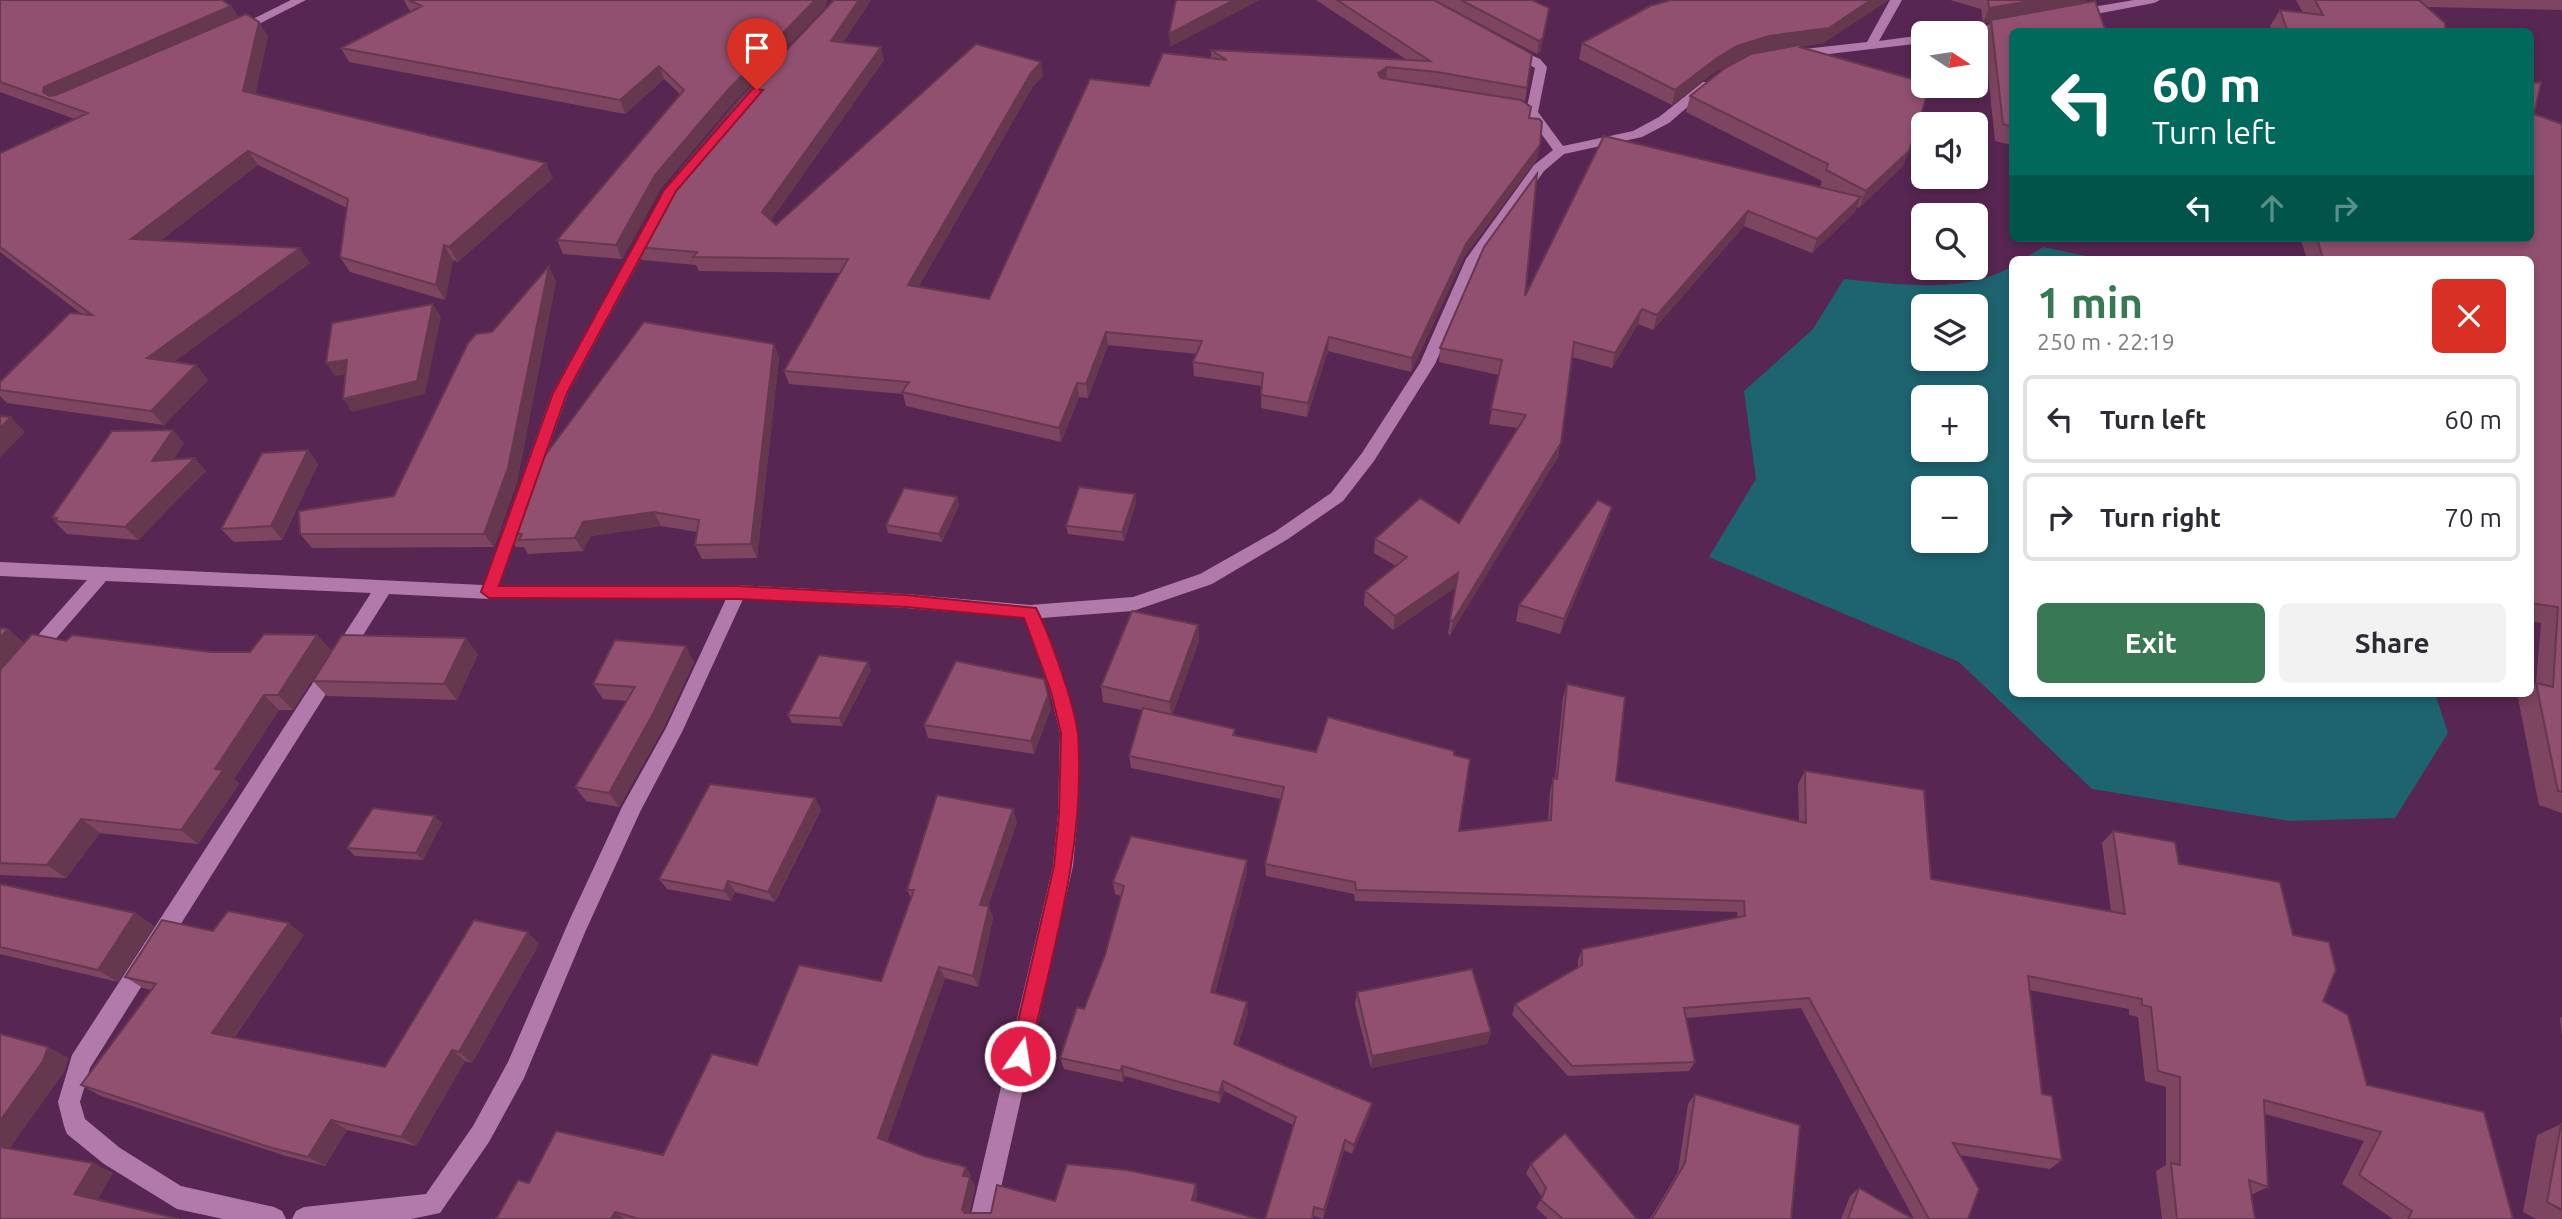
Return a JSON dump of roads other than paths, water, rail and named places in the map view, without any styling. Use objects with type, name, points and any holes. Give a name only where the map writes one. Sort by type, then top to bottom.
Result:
[{"type":"street","points":[[223,35],[300,0]]},
{"type":"street","points":[[1871,45],[1896,0]]},
{"type":"street","points":[[2060,16],[2154,0]]},
{"type":"street","points":[[1988,28],[2025,21]]},
{"type":"street","points":[[1784,55],[1911,40]]},
{"type":"street","points":[[1495,41],[1541,67],[1532,112]]},
{"type":"street","points":[[0,569],[489,592],[738,593],[906,601],[1030,612],[1133,604],[1206,579],[1282,535],[1337,496],[1368,457],[1427,364],[1474,259],[1539,168],[1560,151],[1637,134],[1664,120],[1724,74]]},
{"type":"street","points":[[1498,104],[1532,112],[1560,151]]},
{"type":"street","points":[[489,592],[560,393],[658,213]]},
{"type":"street","points":[[0,691],[102,574]]},
{"type":"street","points":[[274,1219],[177,1197],[112,1156],[75,1126],[69,1102],[80,1063],[384,588]]},
{"type":"street","points":[[304,1219],[430,1212],[481,1134],[516,1070],[610,856],[673,732],[738,593]]},
{"type":"street","points":[[982,1219],[1063,866],[1068,813],[1069,733],[1059,692],[1030,612]]}]
